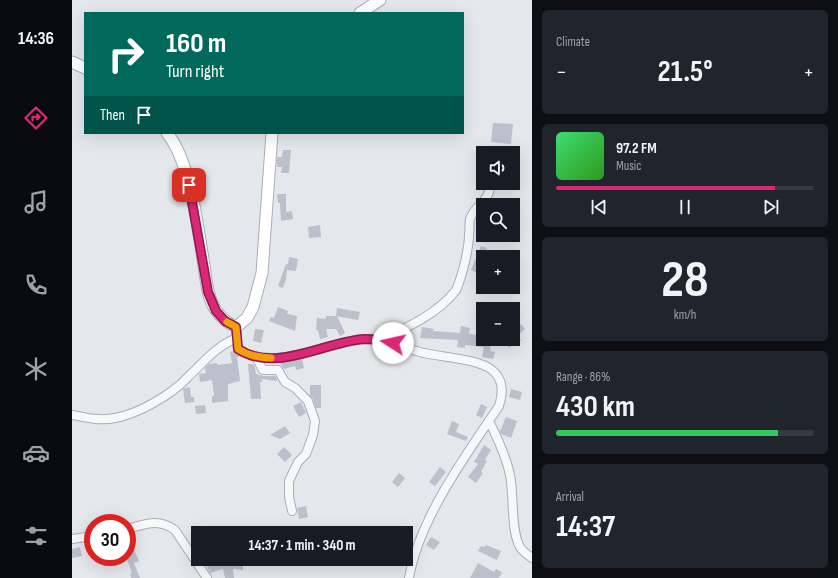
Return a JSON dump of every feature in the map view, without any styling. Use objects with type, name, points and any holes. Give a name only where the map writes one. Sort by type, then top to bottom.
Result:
[{"type":"main road","points":[[362,12],[380,0]]},
{"type":"main road","points":[[72,62],[84,68]]},
{"type":"main road","points":[[168,134],[179,154],[187,176],[208,292],[216,311],[237,332],[253,307],[262,273],[272,134]]},
{"type":"street","points":[[380,340],[406,328],[428,314],[443,303],[457,289],[465,264],[470,222],[474,212],[486,200],[489,190]]},
{"type":"street","points":[[237,332],[238,349],[246,354],[256,357],[284,358],[349,342],[366,339],[380,340],[422,353],[469,361],[491,369],[498,376],[501,383],[502,393],[499,406],[442,495],[420,537],[414,554],[409,578]]},
{"type":"street","points":[[72,415],[106,419],[129,414],[160,400],[181,385],[220,346],[237,332]]},
{"type":"street","points":[[256,357],[263,370],[278,370],[285,382],[303,395],[310,406],[315,421],[313,435],[306,454],[298,462],[289,481],[289,497],[292,511]]},
{"type":"street","points":[[489,421],[500,443],[510,476],[518,546],[532,558]]},
{"type":"street","points":[[136,527],[158,523],[169,526],[175,530],[207,578]]},
{"type":"street","points":[[72,540],[84,538]]},
{"type":"building","points":[[493,123],[513,124],[511,144],[491,142]]},
{"type":"building","points":[[283,150],[291,150],[289,173],[281,173],[282,167],[277,167],[277,157],[282,157]]},
{"type":"building","points":[[277,194],[286,194],[286,212],[292,211],[293,219],[281,221],[280,203],[278,203]]},
{"type":"building","points":[[320,225],[321,237],[309,238],[308,227]]},
{"type":"building","points":[[481,246],[487,248],[486,250],[479,250]]},
{"type":"building","points":[[289,257],[298,259],[296,271],[287,270],[283,288],[278,286],[286,264],[288,264]]},
{"type":"building","points":[[476,258],[476,272],[471,270]]},
{"type":"building","points":[[278,307],[288,311],[287,314],[297,316],[295,331],[269,321],[271,317],[274,318]]},
{"type":"building","points":[[337,308],[360,312],[358,320],[336,316]]},
{"type":"building","points":[[326,316],[337,316],[345,333],[340,336],[336,329],[326,329],[328,337],[320,339],[318,330],[316,330],[317,318],[326,319]]},
{"type":"building","points":[[521,324],[525,329],[520,334]]},
{"type":"building","points":[[461,326],[470,328],[469,334],[476,335],[476,346],[491,346],[490,351],[495,352],[493,359],[482,357],[484,347],[465,345],[465,348],[457,347],[458,340],[420,338],[422,327],[434,329],[433,331],[460,333]]},
{"type":"building","points":[[255,329],[264,330],[261,343],[253,341]]},
{"type":"building","points":[[233,351],[239,355],[239,357],[237,357],[240,381],[228,384],[228,401],[212,403],[212,396],[214,396],[212,380],[200,382],[199,374],[206,373],[205,368],[209,364],[217,363],[218,365],[232,363],[230,352]]},
{"type":"building","points":[[302,359],[304,368],[296,370],[295,366],[284,369],[280,363]]},
{"type":"building","points":[[248,364],[253,364],[256,374],[263,376],[275,376],[277,379],[277,381],[262,379],[263,382],[260,382],[261,399],[251,399]]},
{"type":"building","points":[[310,385],[321,385],[321,408],[316,408],[313,398],[310,396]]},
{"type":"building","points":[[190,387],[191,397],[194,397],[194,402],[185,403],[183,389]]},
{"type":"building","points":[[511,389],[522,392],[520,400],[509,397]]},
{"type":"building","points":[[301,402],[306,413],[299,417],[293,406]]},
{"type":"building","points":[[481,404],[487,407],[482,418],[476,415]]},
{"type":"building","points":[[205,405],[206,413],[196,414],[195,406]]},
{"type":"building","points":[[506,417],[517,421],[511,438],[501,434],[500,431]]},
{"type":"building","points":[[452,421],[459,424],[456,432],[468,437],[466,441],[447,434]]},
{"type":"building","points":[[285,426],[290,433],[280,439],[270,435]]},
{"type":"building","points":[[484,445],[491,450],[485,460],[487,461],[481,472],[483,473],[476,483],[468,477],[478,464],[474,462]]},
{"type":"building","points":[[284,447],[292,455],[285,462],[277,454]]},
{"type":"building","points":[[440,467],[446,472],[435,486],[429,482]]},
{"type":"building","points":[[399,473],[405,478],[398,487],[392,482]]},
{"type":"building","points":[[306,506],[308,517],[299,519],[297,508]]},
{"type":"building","points":[[431,537],[440,542],[434,550],[426,545]]},
{"type":"building","points":[[486,545],[501,551],[497,560],[478,551],[481,546],[485,547]]},
{"type":"building","points":[[80,547],[82,556],[72,558],[72,549]]},
{"type":"building","points":[[136,554],[139,561],[136,562]]},
{"type":"building","points":[[478,563],[494,572],[496,569],[502,572],[499,578],[470,578]]},
{"type":"building","points":[[129,566],[135,566],[140,578],[131,578],[130,574],[132,573]]},
{"type":"building","points":[[207,566],[243,566],[243,570],[233,569],[234,578],[225,578],[223,569],[210,573]]},
{"type":"slow traffic","points":[[227,322],[236,327],[238,349],[246,354],[256,357],[271,358]]},
{"type":"route","points":[[189,185],[208,292],[216,311],[225,321],[236,327],[238,349],[246,354],[256,357],[284,358],[366,339],[393,343]]}]
